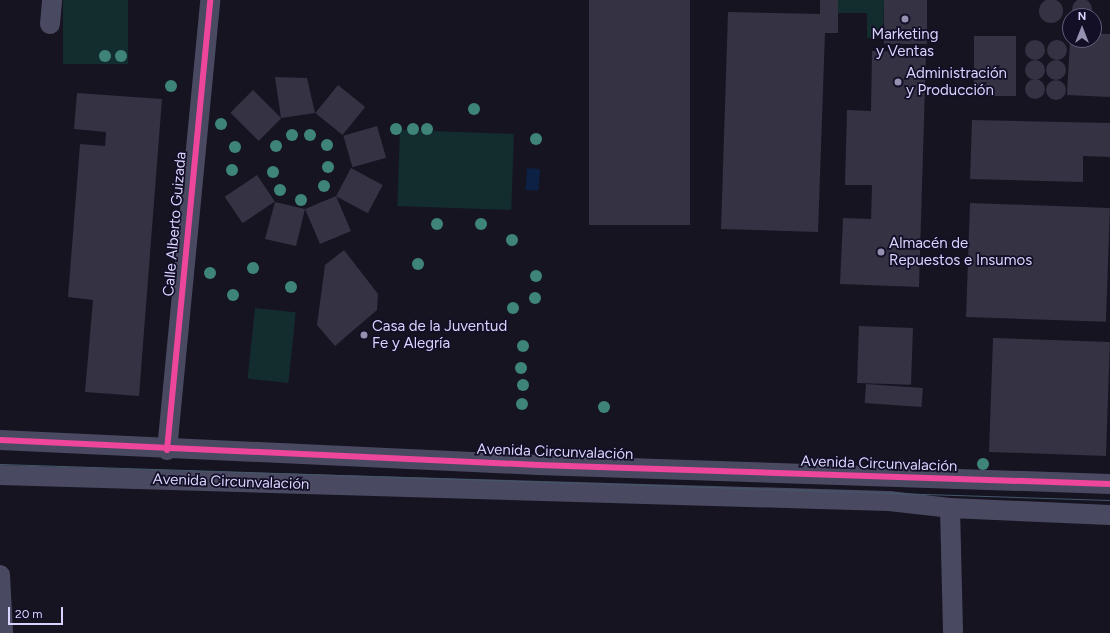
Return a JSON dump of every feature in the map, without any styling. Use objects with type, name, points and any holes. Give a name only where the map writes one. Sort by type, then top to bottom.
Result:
[{"type":"street","points":[[50,24],[52,0]]},
{"type":"street","name":"Calle Alberto Guizada","points":[[167,450],[210,0]]},
{"type":"street","name":"Avenida Circunvalación","points":[[0,440],[167,450],[1110,484]]},
{"type":"street","name":"Avenida Circunvalación","points":[[0,475],[889,501],[950,508],[1110,515]]},
{"type":"street","points":[[950,508],[953,633]]},
{"type":"street","points":[[0,575],[3,633]]},
{"type":"green space","points":[[63,0],[128,0],[128,64],[63,64]]},
{"type":"green space","points":[[838,0],[884,0],[883,38],[867,38],[867,13],[838,13]]},
{"type":"green space","points":[[400,130],[514,134],[511,210],[397,206]]},
{"type":"green space","points":[[255,308],[296,312],[288,383],[248,379]]},
{"type":"water","points":[[527,168],[540,169],[538,191],[525,190]]},
{"type":"building","points":[[1078,-1],[1086,-1],[1092,5],[1092,8],[1072,8],[1072,5]]},
{"type":"building","points":[[589,0],[690,0],[690,225],[589,225]]},
{"type":"building","points":[[820,0],[838,0],[838,33],[825,33],[818,232],[721,229],[728,12],[820,14]]},
{"type":"building","name":"Marketing y Ventas","points":[[884,0],[927,0],[927,44],[884,44]]},
{"type":"building","points":[[1046,0],[1056,0],[1062,6],[1062,16],[1056,22],[1046,22],[1040,16],[1040,6]]},
{"type":"building","points":[[1102,34],[1110,34],[1110,97],[1067,95],[1070,48],[1102,48]]},
{"type":"building","points":[[974,36],[1016,36],[1016,96],[974,96]]},
{"type":"building","points":[[1035,40],[1042,43],[1045,50],[1042,57],[1035,60],[1028,57],[1025,50],[1028,43]]},
{"type":"building","points":[[1057,40],[1062,42],[1062,48],[1066,48],[1064,57],[1057,60],[1050,57],[1047,50],[1050,43]]},
{"type":"building","points":[[872,51],[926,52],[919,287],[840,284],[843,218],[871,219],[872,185],[845,185],[847,110],[871,111]]},
{"type":"building","points":[[1035,60],[1042,63],[1045,70],[1042,77],[1035,80],[1028,77],[1025,70],[1028,63]]},
{"type":"building","points":[[1056,60],[1063,63],[1066,70],[1063,77],[1056,80],[1049,77],[1046,70],[1049,63]]},
{"type":"building","points":[[275,77],[307,78],[315,113],[281,118]]},
{"type":"building","points":[[1035,79],[1042,82],[1045,89],[1042,96],[1035,99],[1028,96],[1025,89],[1028,82]]},
{"type":"building","points":[[1056,80],[1063,83],[1066,90],[1063,97],[1056,100],[1049,97],[1046,90],[1049,83]]},
{"type":"building","points":[[338,85],[365,107],[343,135],[315,113]]},
{"type":"building","points":[[253,90],[281,118],[259,141],[230,113]]},
{"type":"building","points":[[77,93],[162,99],[139,396],[85,392],[93,300],[68,297],[80,144],[105,146],[106,132],[74,129]]},
{"type":"building","points":[[972,120],[1110,123],[1110,157],[1083,156],[1083,182],[970,179]]},
{"type":"building","points":[[377,126],[386,158],[352,167],[343,136]]},
{"type":"building","points":[[351,168],[383,185],[368,213],[336,196]]},
{"type":"building","points":[[257,175],[275,202],[243,223],[225,197]]},
{"type":"building","points":[[336,196],[351,231],[320,244],[305,209]]},
{"type":"building","points":[[275,202],[305,209],[296,246],[265,239]]},
{"type":"building","points":[[970,203],[1110,208],[1106,322],[966,317]]},
{"type":"building","points":[[344,250],[378,294],[377,310],[335,346],[317,325],[325,265]]},
{"type":"building","points":[[859,326],[913,328],[911,385],[857,383]]},
{"type":"building","points":[[993,338],[1110,342],[1106,456],[989,452]]},
{"type":"building","points":[[866,384],[923,388],[922,407],[865,403]]},
{"type":"tram line","points":[[0,464],[1110,500]]},
{"type":"cycle path","points":[[167,450],[210,0]]},
{"type":"cycle path","points":[[0,440],[538,465],[1110,484]]},
{"type":"place","name":"Marketing y Ventas","points":[[905,19]]},
{"type":"place","name":"Administración y Producción","points":[[898,82]]},
{"type":"place","name":"Almacén de Repuestos e Insumos","points":[[881,252]]},
{"type":"place","name":"Casa de la Juventud Fe y Alegría","points":[[364,335]]}]
